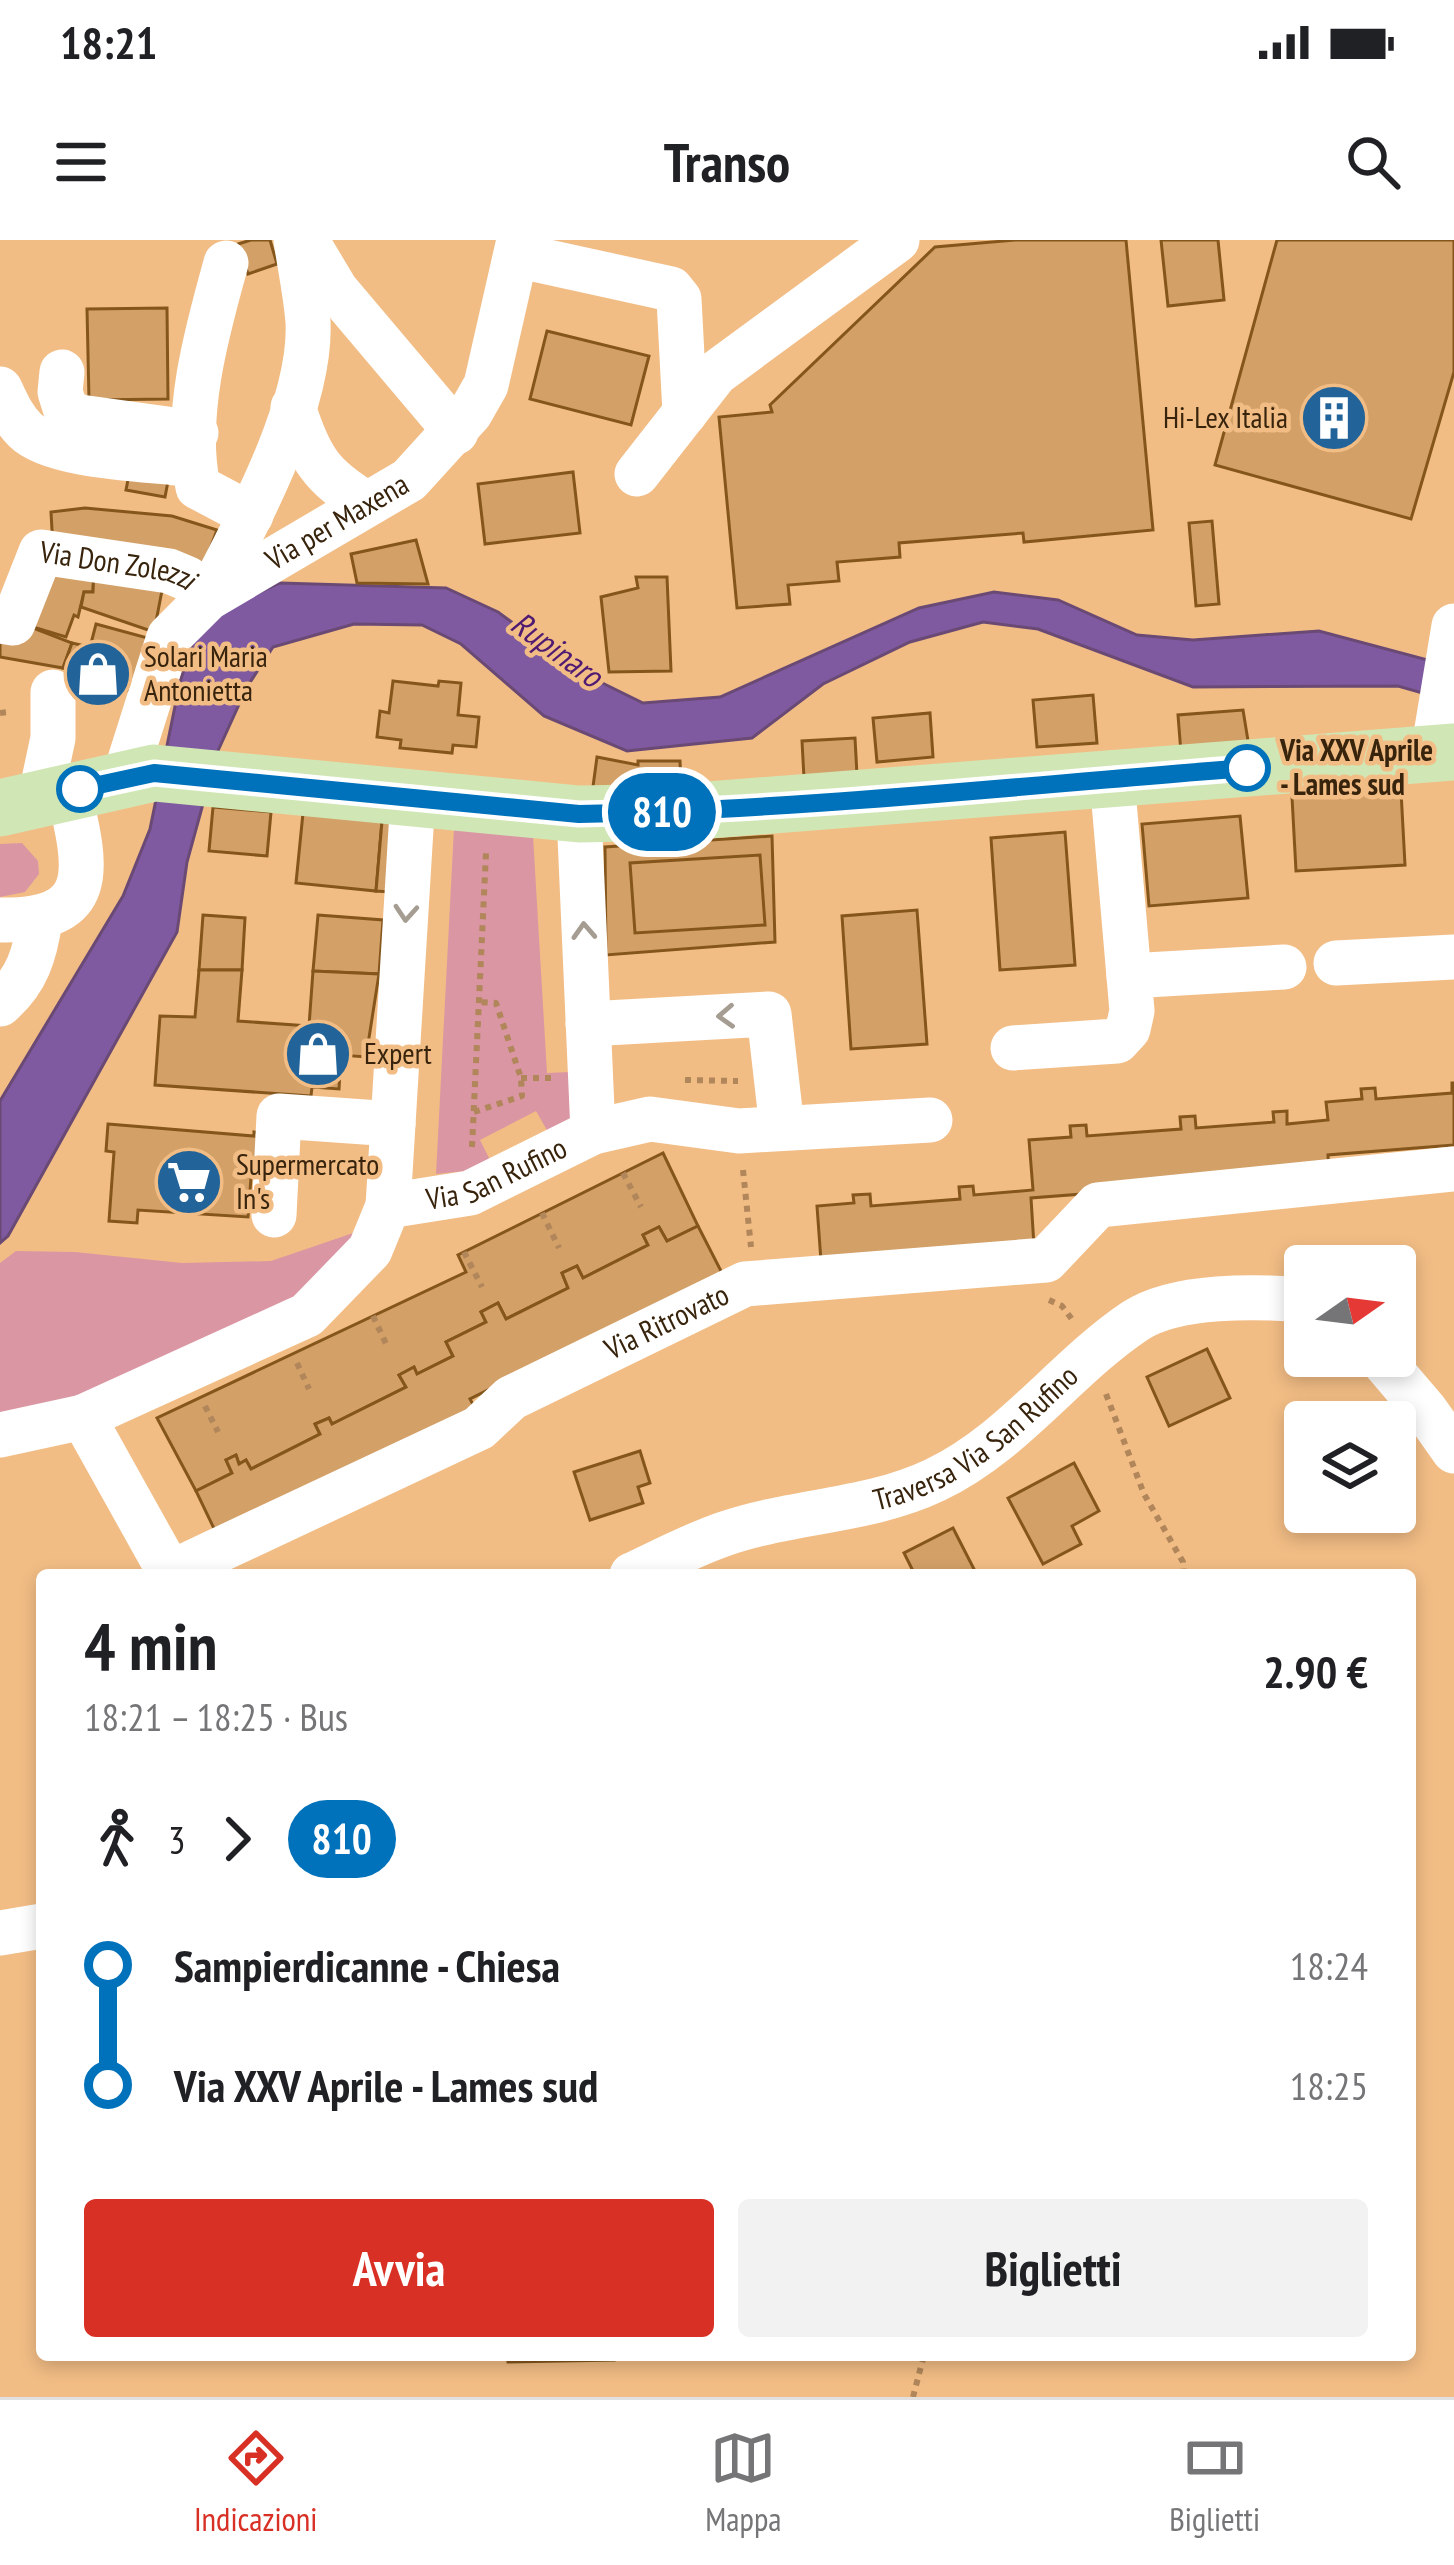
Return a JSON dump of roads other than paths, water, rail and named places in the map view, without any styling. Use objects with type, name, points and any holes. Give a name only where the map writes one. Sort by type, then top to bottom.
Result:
[{"type":"main road","points":[[36,800],[139,776],[213,777],[579,814],[703,811],[1112,779],[1441,745]]},
{"type":"street","points":[[208,598],[251,515],[293,407],[308,326],[296,240]]},
{"type":"street","points":[[306,240],[336,290],[456,432]]},
{"type":"street","points":[[637,474],[716,373],[897,240]]},
{"type":"street","points":[[518,248],[671,289],[679,299],[685,412]]},
{"type":"street","name":"Via per Maxena","points":[[139,776],[169,637],[208,598],[409,479],[456,432],[486,386],[518,248]]},
{"type":"street","points":[[226,263],[202,348],[195,449],[198,487],[251,515]]},
{"type":"street","points":[[62,372],[60,392],[67,411],[195,449]]},
{"type":"street","points":[[0,389],[28,434],[48,444],[139,460],[195,449]]},
{"type":"street","points":[[293,407],[322,474],[368,504]]},
{"type":"street","name":"Via Don Zolezzi","points":[[0,622],[13,623],[41,552],[170,571],[188,579],[208,598]]},
{"type":"street","points":[[1441,745],[1451,639]]},
{"type":"street","points":[[0,1004],[25,975],[35,954],[20,920],[64,908],[77,887],[84,858],[36,800],[53,738],[52,692]]},
{"type":"street","points":[[1013,1048],[1117,1042],[1128,1029],[1132,1011],[1112,779]]},
{"type":"street","points":[[376,1186],[393,1124],[413,796]]},
{"type":"street","name":"Via San Rufino","points":[[83,1417],[307,1315],[370,1250],[376,1186],[470,1193],[592,1132],[579,814]]},
{"type":"street","points":[[1336,963],[1454,957]]},
{"type":"street","points":[[1129,976],[1284,967]]},
{"type":"street","points":[[588,1024],[769,1014],[760,1130]]},
{"type":"street","points":[[274,1215],[279,1116],[393,1124]]},
{"type":"street","points":[[592,1132],[650,1118],[760,1130],[929,1120]]},
{"type":"street","name":"Via Ritrovato","points":[[179,1569],[479,1428],[511,1398],[745,1284],[1046,1260],[1098,1205],[1454,1169]]},
{"type":"street","name":"Traversa Via San Rufino","points":[[645,1569],[724,1534],[866,1505],[936,1480],[986,1448],[1138,1318],[1191,1303],[1284,1298]]},
{"type":"street","points":[[1397,1377],[1454,1451]]},
{"type":"street","points":[[0,1435],[83,1417]]},
{"type":"street","name":"Via Ritrovato","points":[[83,1417],[168,1569]]},
{"type":"street","points":[[0,1934],[36,1927]]},
{"type":"place","name":"Hi-Lex Italia","points":[[1334,418]]},
{"type":"place","name":"Solari Maria Antonietta","points":[[98,674]]},
{"type":"place","name":"Via XXV Aprile - Lames sud","points":[[1247,768]]},
{"type":"place","name":"Expert","points":[[318,1054]]},
{"type":"place","name":"Supermercato In's","points":[[189,1182]]},
{"type":"water label","name":"Rupinaro","points":[[557,649]]}]
